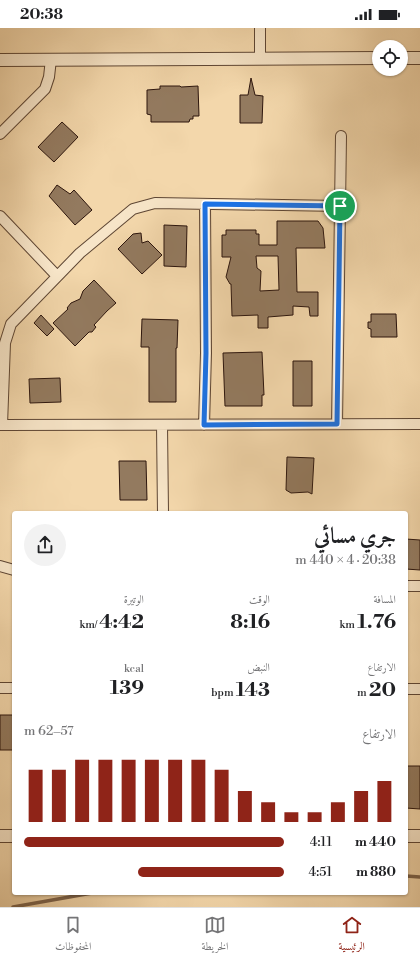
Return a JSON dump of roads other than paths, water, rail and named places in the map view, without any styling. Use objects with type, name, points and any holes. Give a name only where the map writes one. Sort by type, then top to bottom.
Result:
[{"type":"street","points":[[260,28],[260,59]]},
{"type":"street","points":[[0,60],[372,58]]},
{"type":"street","points":[[408,58],[420,58]]},
{"type":"street","points":[[0,134],[45,89],[49,77],[51,59]]},
{"type":"street","points":[[337,424],[341,136]]},
{"type":"street","points":[[340,206],[155,203],[133,209],[80,253],[11,324],[5,343],[1,425],[420,424]]},
{"type":"street","points":[[204,425],[206,353],[205,204]]},
{"type":"street","points":[[0,216],[57,276]]},
{"type":"street","points":[[162,425],[164,511]]},
{"type":"street","points":[[0,566],[12,569]]},
{"type":"street","points":[[408,586],[420,586]]},
{"type":"street","points":[[0,688],[12,688]]},
{"type":"street","points":[[408,689],[420,689]]},
{"type":"street","points":[[0,836],[12,836]]},
{"type":"street","points":[[408,836],[420,836]]},
{"type":"waterway","points":[[408,876],[420,877]]},
{"type":"waterway","points":[[13,907],[81,895]]}]
